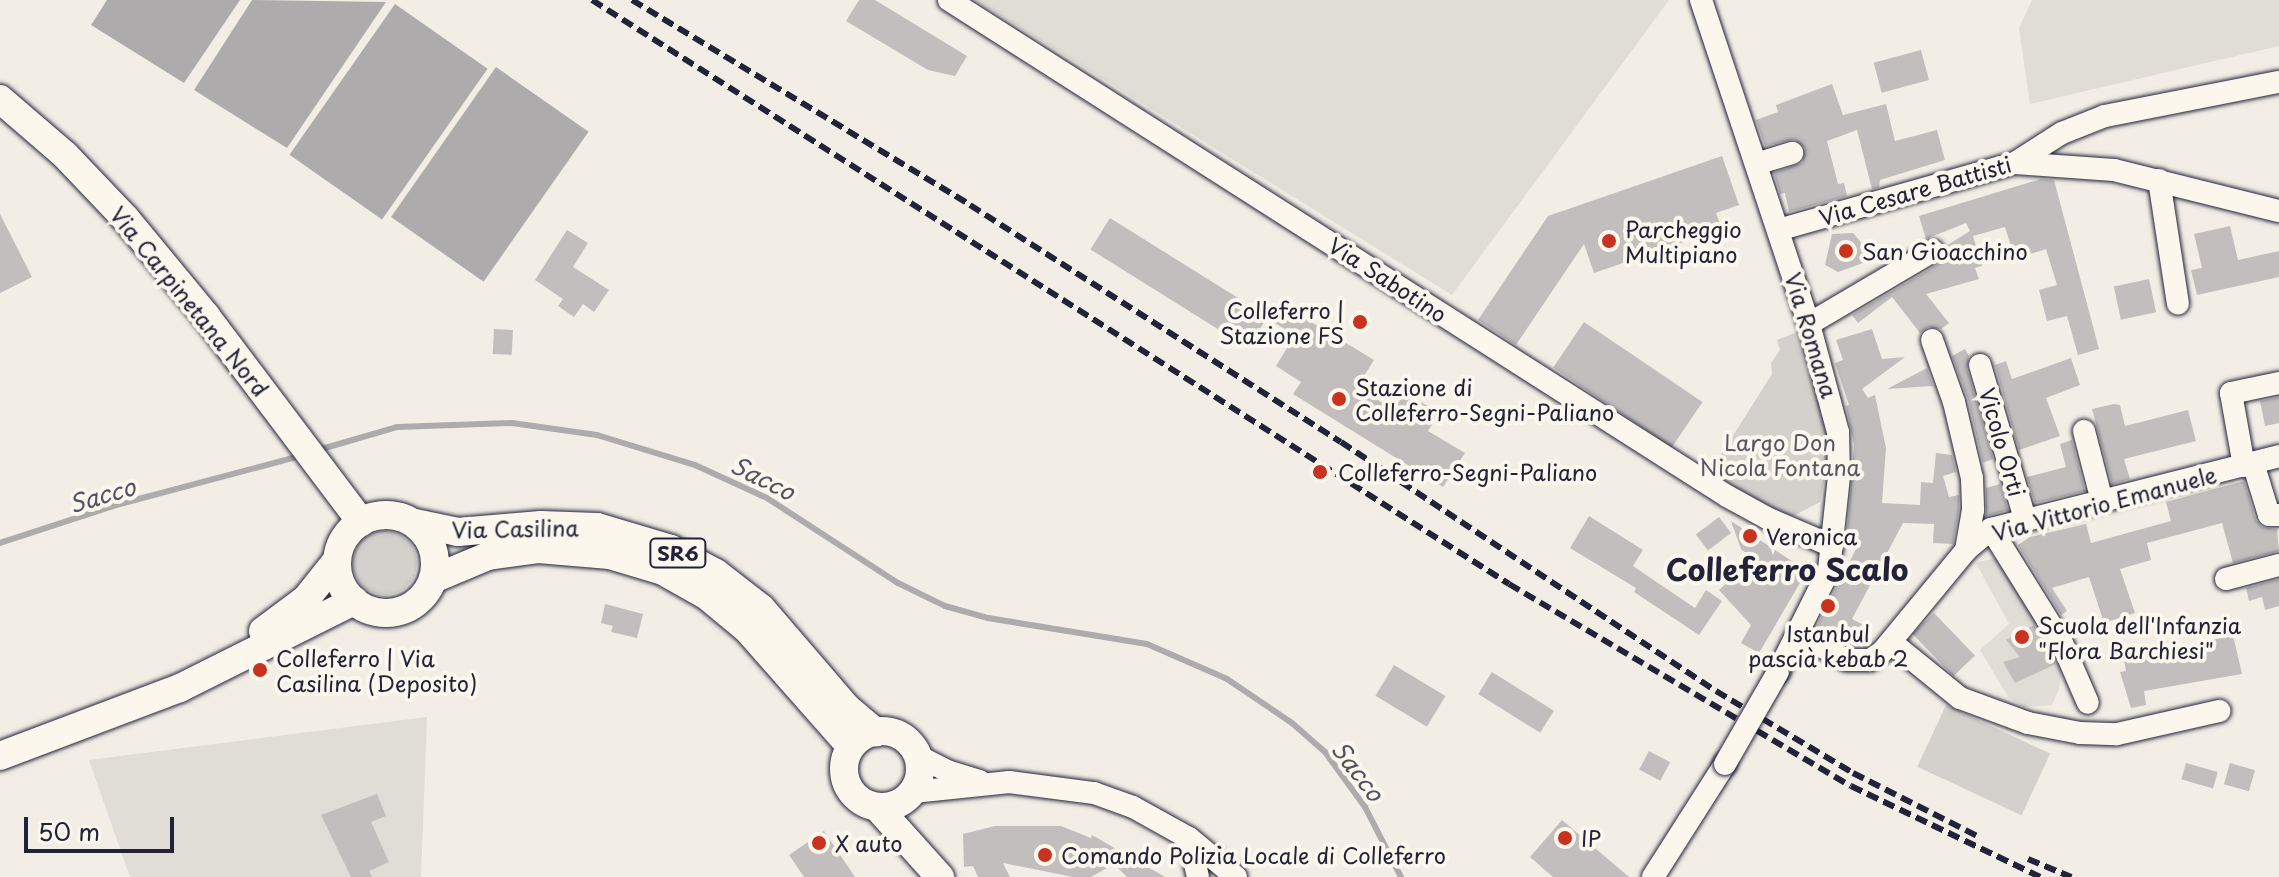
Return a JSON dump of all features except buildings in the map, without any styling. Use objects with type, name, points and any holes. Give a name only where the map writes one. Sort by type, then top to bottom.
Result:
[{"type":"main road","name":"Via Carpinetana Nord","points":[[0,99],[65,155],[116,208],[197,305],[361,522]]},
{"type":"main road","points":[[92,720],[276,623],[316,589],[337,560],[349,532],[361,522],[388,514],[415,523],[433,548],[433,579],[413,605],[397,612],[382,613],[354,601],[344,590],[337,560]]},
{"type":"main road","name":"Via Casilina","points":[[415,523],[458,532],[541,525],[597,527],[671,549],[716,573],[761,608],[847,708],[876,732],[897,734],[906,739],[918,756]]},
{"type":"main road","name":"Via Casilina","points":[[433,579],[488,556],[538,549],[601,553],[663,571],[707,596],[747,629],[851,747]]},
{"type":"main road","points":[[0,756],[180,688],[354,601]]},
{"type":"main road","points":[[876,732],[851,747],[844,772],[847,785],[855,796],[878,808],[937,872]]},
{"type":"main road","points":[[878,808],[889,807],[910,795],[921,768],[918,756]]},
{"type":"main road","points":[[910,795],[937,872]]},
{"type":"street","name":"Via Sabotino","points":[[949,0],[1717,490],[1767,518],[1832,546]]},
{"type":"street","name":"Via Romana","points":[[1653,877],[1725,764],[1823,587],[1832,546],[1839,441],[1834,407],[1809,324],[1701,0]]},
{"type":"street","name":"Via Cesare Battisti","points":[[1778,230],[2015,163],[2062,133],[2097,118],[2279,82]]},
{"type":"street","points":[[1756,164],[1792,153]]},
{"type":"street","points":[[2015,163],[2092,166],[2279,211]]},
{"type":"street","points":[[2159,180],[2178,304]]},
{"type":"street","points":[[1809,324],[1933,251]]},
{"type":"street","points":[[1932,340],[1954,402],[1972,478],[1973,510],[1966,550]]},
{"type":"street","name":"Vicolo Orti","points":[[1980,365],[2025,519]]},
{"type":"street","points":[[2279,383],[2231,393],[2249,464],[2269,515],[2279,515]]},
{"type":"street","points":[[2084,431],[2102,501]]},
{"type":"street","name":"Via Vittorio Emanuele","points":[[1798,634],[1853,662],[1877,656],[1966,550],[1991,529],[2279,456]]},
{"type":"street","points":[[1991,529],[2062,643],[2088,703]]},
{"type":"street","points":[[2226,579],[2279,565]]},
{"type":"street","points":[[1891,642],[1960,698],[2028,723],[2080,733],[2117,734],[2219,711]]},
{"type":"street","points":[[918,756],[947,771],[985,782]]},
{"type":"street","points":[[910,795],[985,782],[1025,782],[1094,793],[1133,807],[1189,838],[1236,877]]},
{"type":"street","points":[[1189,838],[1198,877]]},
{"type":"shaded area","points":[[107,0],[240,0],[184,83],[91,25]]},
{"type":"shaded area","points":[[252,0],[386,2],[287,148],[194,90]]},
{"type":"shaded area","points":[[975,0],[1669,0],[1452,295]]},
{"type":"shaded area","points":[[2032,0],[2279,0],[2279,46],[2030,104],[2019,28]]},
{"type":"shaded area","points":[[395,4],[488,69],[382,220],[289,155]]},
{"type":"shaded area","points":[[496,67],[589,132],[484,282],[391,217]]},
{"type":"shaded area","name":"Scuola dell'Infanzia \"Flora Barchiesi\"","points":[[1999,557],[2062,662],[2059,689],[2052,705],[2024,707],[2009,698],[1980,650],[2009,624],[1976,563]]},
{"type":"shaded area","points":[[427,717],[421,877],[130,877],[89,760]]},
{"type":"green space","name":"Largo Don Nicola Fontana","points":[[1797,332],[1826,414],[1829,456],[1820,502],[1788,519],[1710,472],[1772,374],[1771,363],[1780,350],[1777,340]]},
{"type":"green space","points":[[379,531],[391,531],[408,540],[415,551],[415,575],[408,586],[391,595],[379,595],[367,590],[358,581],[353,569],[353,557],[358,545],[367,536]]},
{"type":"green space","points":[[1946,705],[2050,754],[2021,815],[1917,767]]},
{"type":"waterway","name":"Sacco","points":[[318,450],[397,427],[512,423],[597,435],[695,465],[767,498],[898,583],[945,606],[988,618],[1147,644],[1227,679],[1292,723],[1325,752],[1365,807],[1401,877]]},
{"type":"waterway","name":"Sacco","points":[[0,543],[116,505],[300,456]]},
{"type":"railway","points":[[592,0],[1509,584],[1851,786],[2040,877]]},
{"type":"railway","points":[[632,0],[970,205],[1341,442],[1716,691],[1853,773],[1977,836]]},
{"type":"railway","points":[[2028,859],[2071,877]]},
{"type":"place","name":"Parcheggio Multipiano","points":[[1609,241]]},
{"type":"place","name":"San Gioacchino","points":[[1846,251]]},
{"type":"place","name":"Colleferro | Stazione FS","points":[[1360,322]]},
{"type":"place","name":"Stazione di Colleferro-Segni-Paliano","points":[[1339,399]]},
{"type":"place","name":"Colleferro-Segni-Paliano","points":[[1320,472]]},
{"type":"place","name":"Veronica","points":[[1750,536]]},
{"type":"place","name":"Istanbul pascià kebab 2","points":[[1828,606]]},
{"type":"place","name":"Scuola dell'Infanzia \"Flora Barchiesi\"","points":[[2022,637]]},
{"type":"place","name":"Colleferro | Via Casilina (Deposito)","points":[[260,670]]},
{"type":"place","name":"IP","points":[[1565,838]]},
{"type":"place","name":"X auto","points":[[819,843]]},
{"type":"place","name":"Comando Polizia Locale di Colleferro","points":[[1045,855]]},
{"type":"district","name":"Colleferro Scalo","points":[[1787,569]]}]
